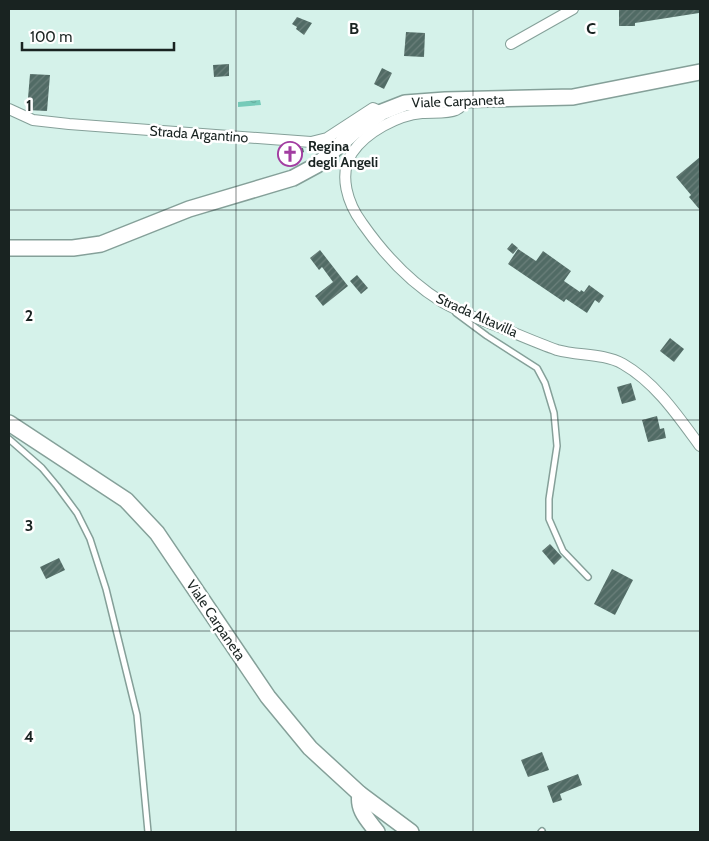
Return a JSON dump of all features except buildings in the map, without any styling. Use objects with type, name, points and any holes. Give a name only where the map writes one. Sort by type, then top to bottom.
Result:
[{"type":"main road","name":"Viale Carpaneta","points":[[9,248],[73,248],[101,244],[189,210],[293,178],[317,165],[355,131],[382,112],[406,103],[466,99],[573,97],[700,72]]},
{"type":"main road","name":"Viale Carpaneta","points":[[9,422],[126,500],[157,533],[268,697],[310,748],[360,794],[411,832]]},
{"type":"main road","points":[[360,794],[359,805],[361,810],[377,832]]},
{"type":"street","points":[[511,44],[573,9]]},
{"type":"street","name":"Strada Altavilla","points":[[466,99],[462,106],[455,111],[419,113],[395,120],[381,128],[352,153],[345,169],[344,179],[355,214],[367,231],[419,286],[449,306],[557,350],[614,360],[625,365],[645,380],[666,401],[700,446]]},
{"type":"street","name":"Strada Argantino","points":[[9,109],[33,120],[69,124],[311,142],[326,138],[373,108],[382,112]]},
{"type":"lane","points":[[449,306],[487,336],[536,368],[545,383],[554,413],[557,446],[548,500],[549,519],[563,551],[588,577]]},
{"type":"lane","points":[[9,439],[42,468],[52,480],[77,513],[90,539],[106,589],[137,714],[148,832]]},
{"type":"water","points":[[260,100],[261,105],[238,107],[238,102]]},
{"type":"place","name":"Regina degli Angeli","points":[[290,154]]}]
